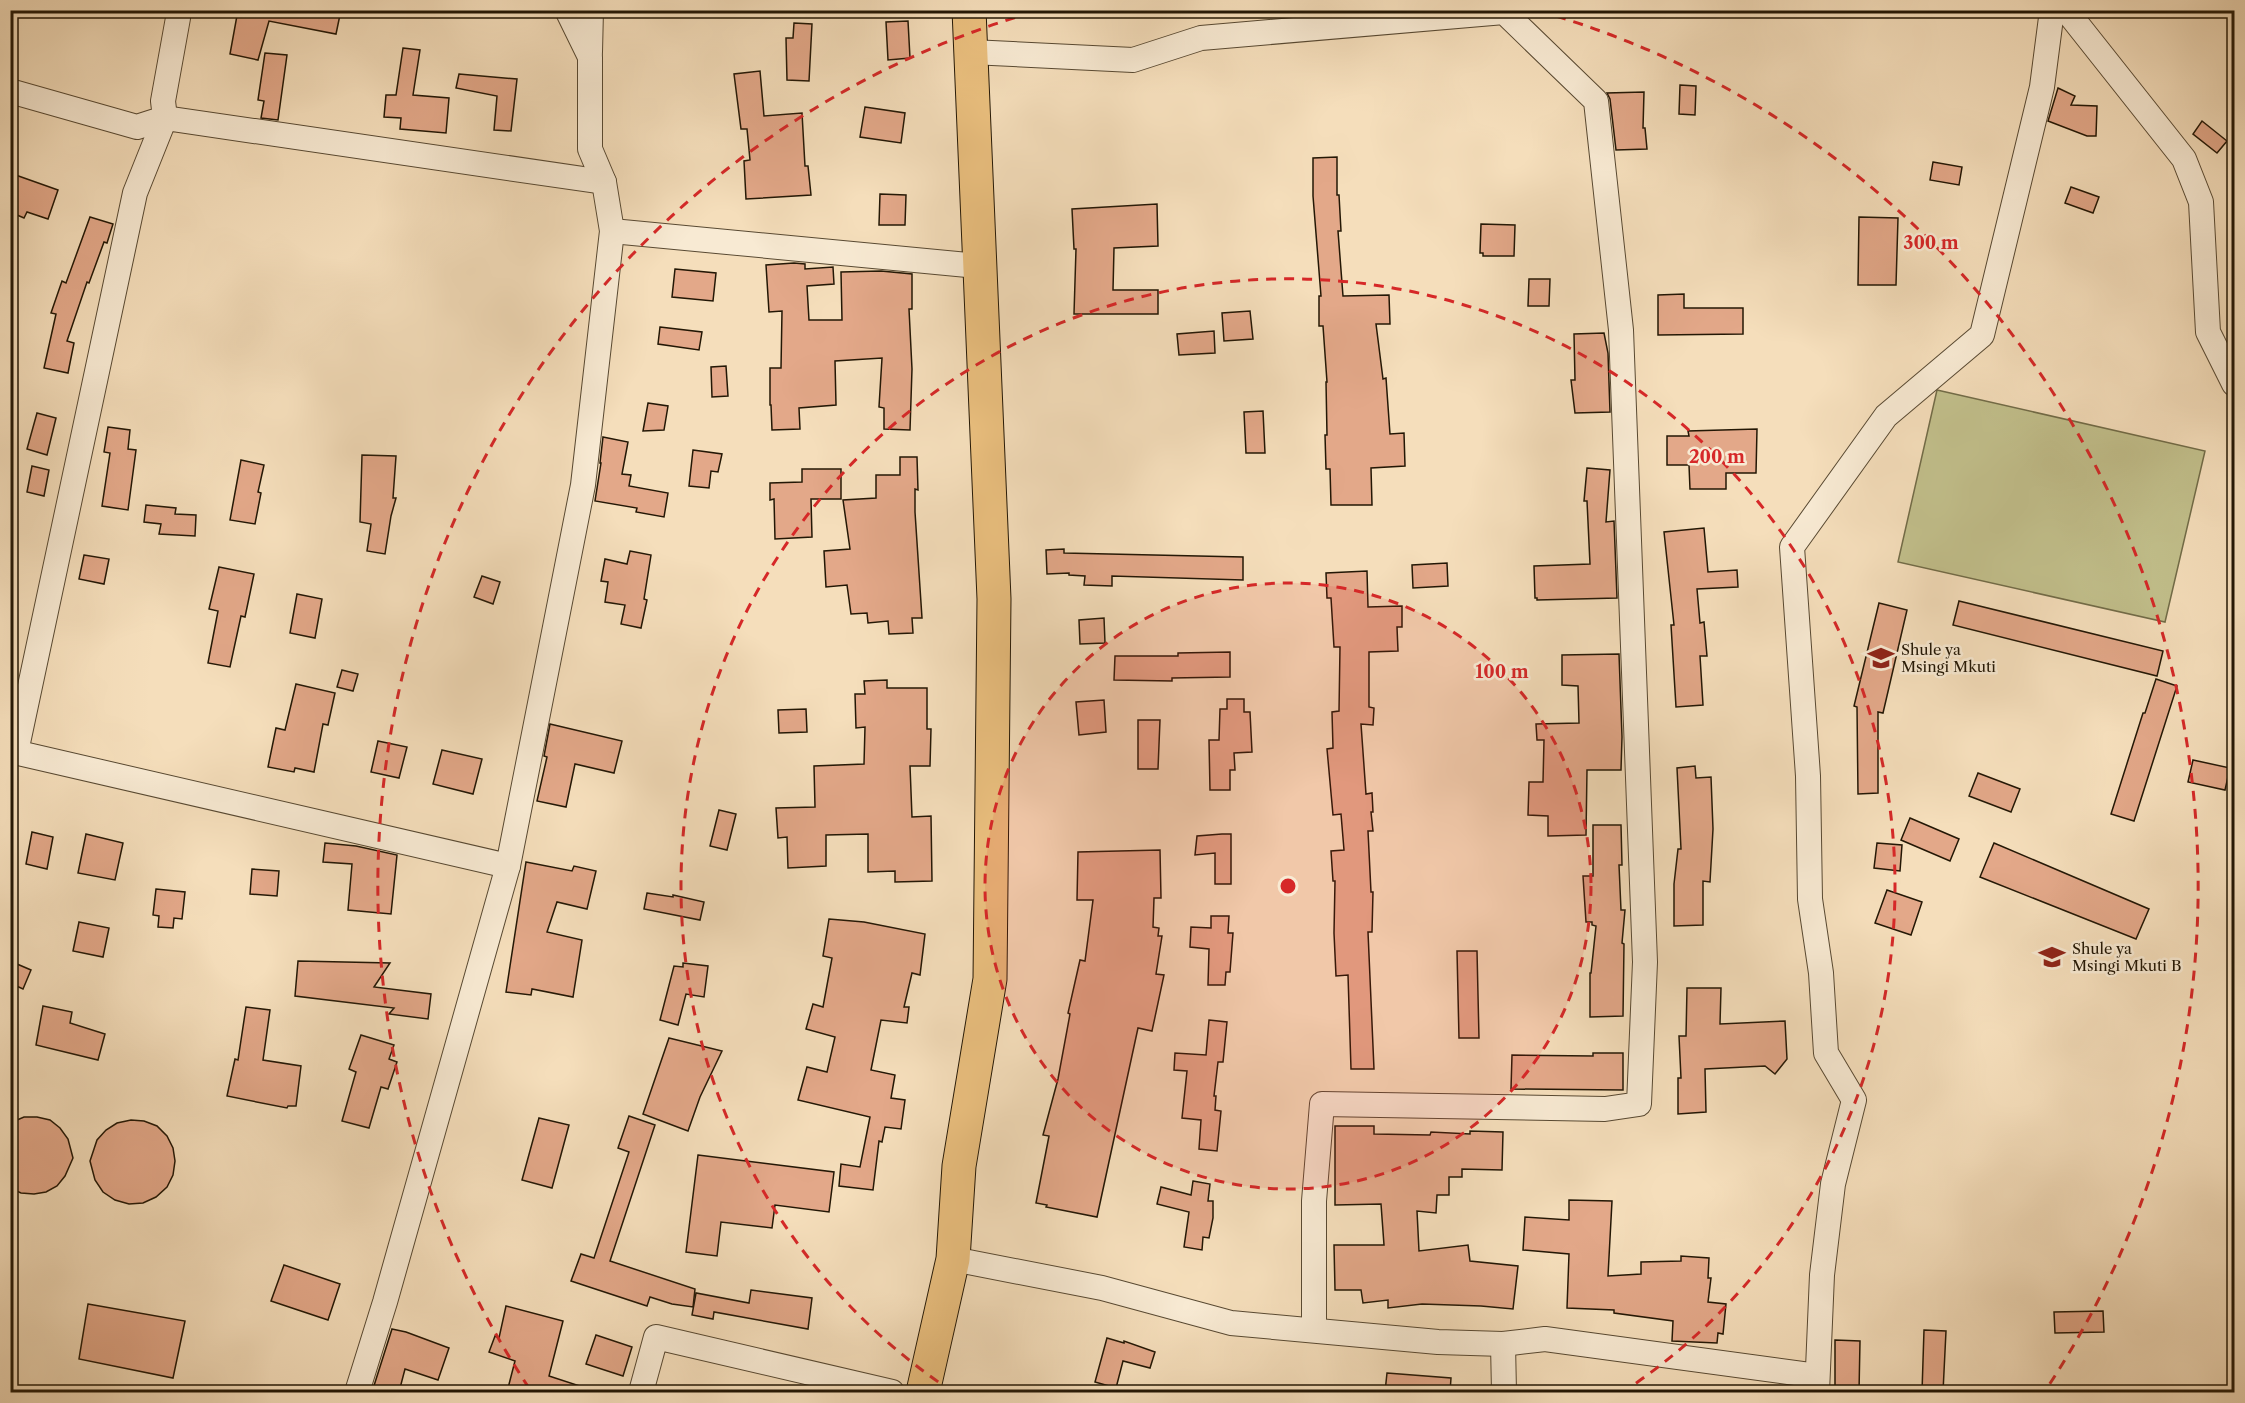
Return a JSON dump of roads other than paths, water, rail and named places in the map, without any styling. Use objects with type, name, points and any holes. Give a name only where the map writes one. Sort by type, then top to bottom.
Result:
[{"type":"highway","points":[[923,1392],[954,1259],[959,1166],[990,979],[994,599],[978,266],[969,10]]},
{"type":"street","points":[[177,10],[178,18],[163,101],[165,118],[135,193],[13,751],[508,866]]},
{"type":"street","points":[[567,10],[590,57]]},
{"type":"street","points":[[357,1392],[385,1302],[508,866],[583,485],[612,231],[604,182],[590,149],[591,10]]},
{"type":"street","points":[[954,1259],[1102,1288],[1231,1323],[1438,1342],[1503,1344],[1545,1340],[1817,1384],[1822,1275],[1833,1184],[1854,1100],[1826,1053],[1821,973],[1810,899],[1808,776],[1792,547],[1886,416],[1982,334],[2042,87],[2052,10]]},
{"type":"street","points":[[2066,10],[2184,159],[2201,202],[2208,332],[2235,384]]},
{"type":"street","points":[[971,52],[1133,60],[1201,38],[1503,11],[1596,101],[1622,342],[1645,962],[1639,1104],[1605,1109],[1322,1104],[1314,1201],[1314,1330]]},
{"type":"street","points":[[10,91],[137,127],[165,118],[604,182]]},
{"type":"street","points":[[612,231],[978,266]]},
{"type":"street","points":[[641,1392],[656,1337],[892,1392]]},
{"type":"street","points":[[1503,1344],[1504,1392]]},
{"type":"place","name":"Shule ya Msingi Mkuti","points":[[1881,658]]},
{"type":"place","name":"Shule ya Msingi Mkuti B","points":[[2052,957]]}]
